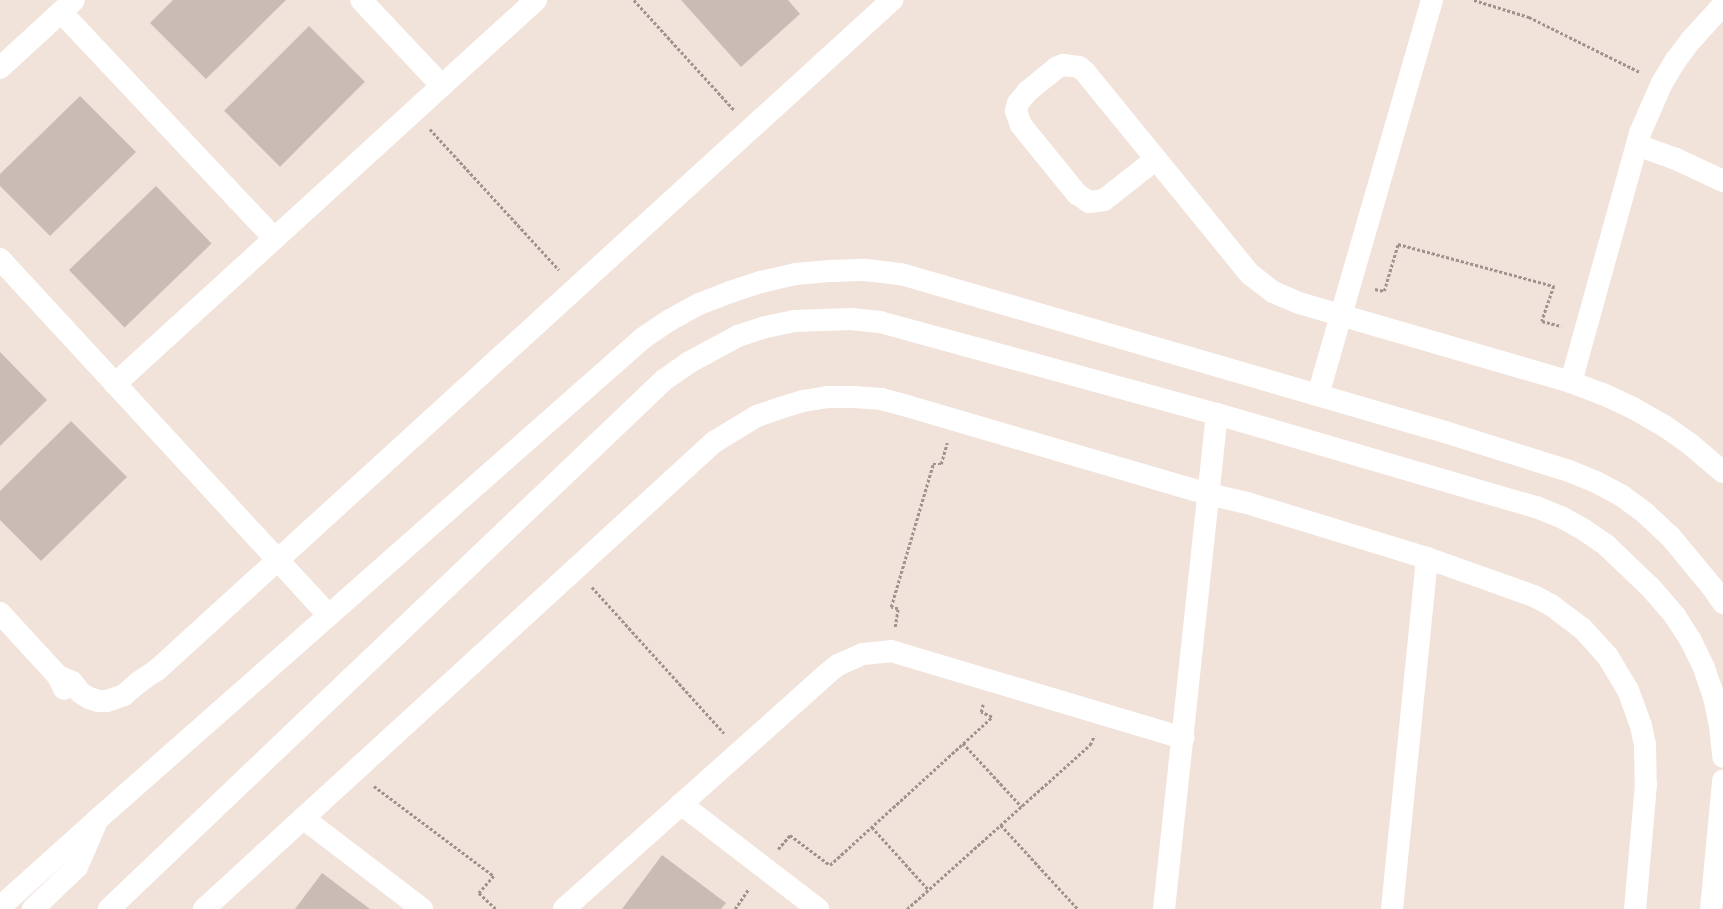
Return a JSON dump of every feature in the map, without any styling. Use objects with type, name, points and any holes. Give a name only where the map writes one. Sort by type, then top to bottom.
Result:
[{"type":"street","points":[[361,0],[442,86]]},
{"type":"street","points":[[531,0],[536,0]]},
{"type":"street","points":[[115,384],[536,0]]},
{"type":"street","points":[[0,613],[58,676],[67,694],[80,707],[100,715],[111,715],[121,712],[141,697],[149,686],[157,670],[892,0]]},
{"type":"street","points":[[1318,395],[1432,0]]},
{"type":"street","points":[[1571,382],[1637,144],[1650,108],[1662,83],[1692,39],[1723,5]]},
{"type":"street","points":[[0,68],[68,6],[274,238]]},
{"type":"street","points":[[1156,159],[1104,200],[1089,202],[1077,194],[1021,125],[1016,111],[1018,103],[1028,91],[1056,68],[1063,65],[1079,67],[1085,72],[1250,274],[1261,284],[1285,298],[1571,382],[1627,405],[1657,422],[1690,444],[1723,472]]},
{"type":"street","points":[[1637,144],[1676,159],[1723,180]]},
{"type":"street","points":[[0,259],[329,615]]},
{"type":"street","points":[[0,907],[98,818],[643,338],[670,320],[699,304],[761,282],[795,274],[866,270],[901,274],[1452,434],[1570,471],[1596,482],[1622,496],[1658,524],[1713,588],[1723,603]]},
{"type":"street","points":[[108,909],[664,380],[688,363],[732,339],[766,327],[794,321],[851,319],[880,322],[1217,414],[1536,507],[1561,517],[1584,530],[1626,563],[1651,588],[1675,616],[1691,641],[1704,668],[1714,697],[1720,726],[1723,757]]},
{"type":"street","points":[[204,909],[714,442],[757,416],[803,401],[827,397],[854,396],[881,399],[1208,494],[1247,502],[1427,558],[1534,596],[1551,605],[1567,616],[1596,642],[1619,673],[1628,690],[1641,726],[1646,764],[1646,784],[1635,909]]},
{"type":"street","points":[[1164,909],[1184,738],[1217,414]]},
{"type":"street","points":[[1392,909],[1427,558]]},
{"type":"street","points":[[564,909],[838,665],[862,654],[891,651],[1184,738]]},
{"type":"street","points":[[1712,909],[1723,781]]},
{"type":"street","points":[[681,804],[818,909]]},
{"type":"street","points":[[33,909],[77,867],[98,818]]},
{"type":"street","points":[[303,818],[422,909]]},
{"type":"path","points":[[634,0],[751,128]]},
{"type":"path","points":[[1474,0],[1529,17],[1662,83]]},
{"type":"path","points":[[414,111],[575,288]]},
{"type":"path","points":[[1351,283],[1384,291],[1398,244],[1554,286],[1542,321],[1585,333]]},
{"type":"path","points":[[891,651],[898,609],[891,607],[934,464],[941,464],[954,420]]},
{"type":"path","points":[[575,568],[741,751]]},
{"type":"path","points":[[762,867],[790,835],[830,865],[992,717],[981,712],[987,680]]},
{"type":"path","points":[[907,909],[1090,745],[1102,713]]},
{"type":"path","points":[[963,743],[1022,807]]},
{"type":"path","points":[[354,772],[494,876],[479,893],[496,909]]},
{"type":"path","points":[[1001,825],[1078,909]]},
{"type":"path","points":[[872,827],[929,890]]},
{"type":"building","points":[[173,0],[286,0],[206,79],[150,23]]},
{"type":"building","points":[[681,0],[788,0],[800,14],[741,67]]},
{"type":"building","points":[[309,26],[365,82],[280,167],[224,111]]},
{"type":"building","points":[[80,96],[136,152],[50,236],[0,186],[0,174]]},
{"type":"building","points":[[156,186],[212,244],[125,328],[69,270]]},
{"type":"building","points":[[0,352],[47,400],[0,446]]},
{"type":"building","points":[[71,421],[127,477],[41,561],[0,520],[0,491]]},
{"type":"building","points":[[662,855],[726,903],[721,909],[622,909]]},
{"type":"building","points":[[322,873],[370,909],[295,909]]}]
